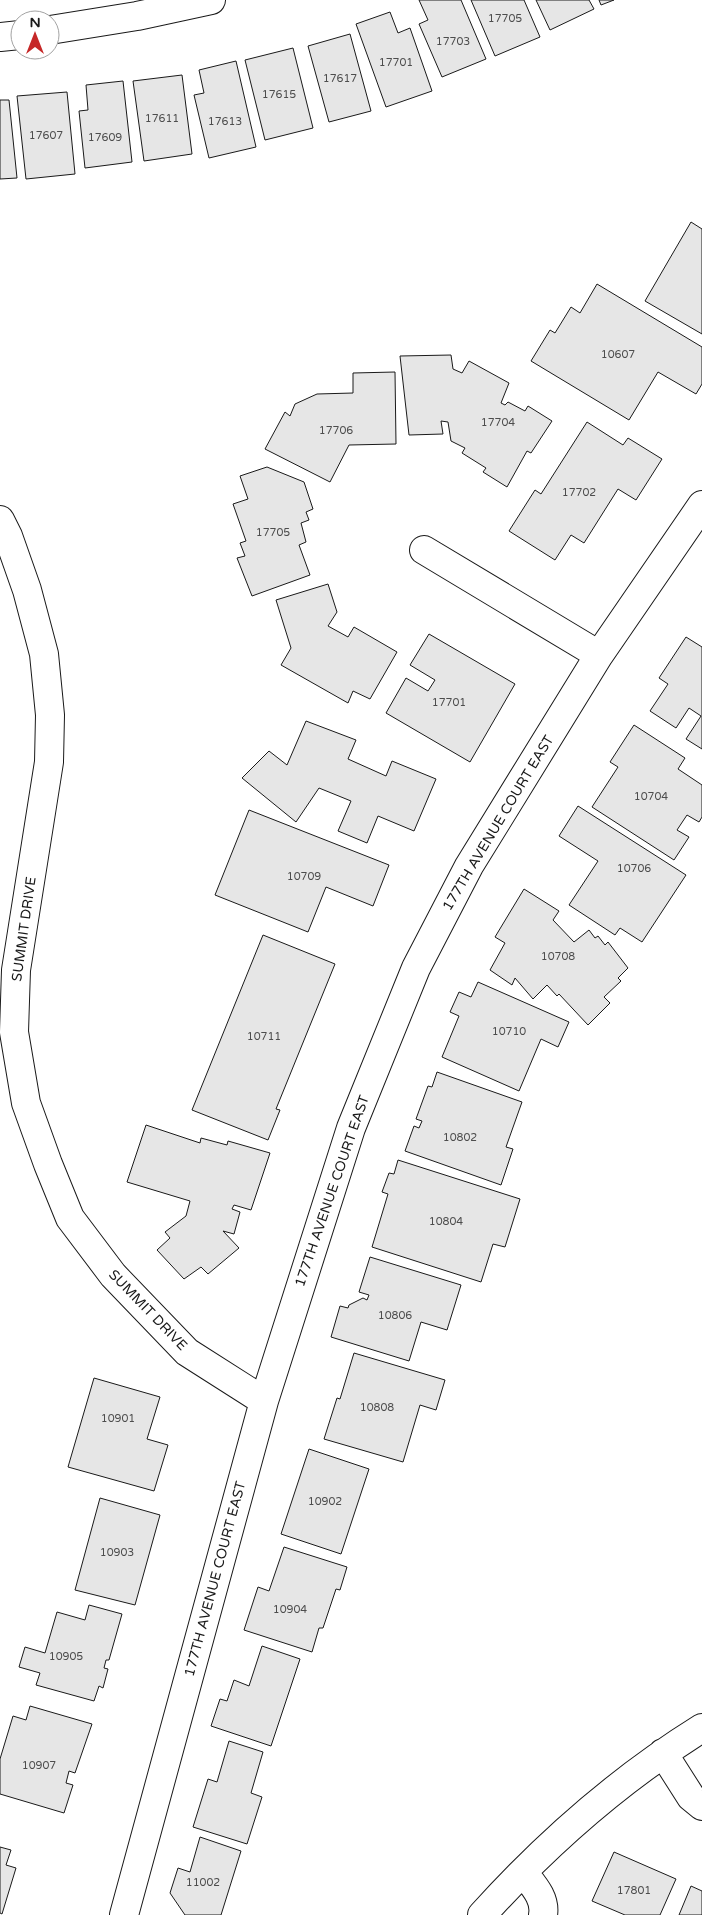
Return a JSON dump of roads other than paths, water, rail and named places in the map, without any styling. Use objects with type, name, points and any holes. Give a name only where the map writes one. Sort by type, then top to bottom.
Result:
[{"type":"street","points":[[60,28],[137,16],[212,0]]},
{"type":"street","name":"177TH AVENUE COURT EAST","points":[[124,1915],[264,1401],[351,1128],[416,968],[469,866],[599,656],[702,505]]},
{"type":"street","name":"SUMMIT DRIVE","points":[[0,520],[8,536],[27,590],[44,654],[50,715],[49,762],[16,970],[14,1032],[26,1103],[70,1218],[113,1275],[187,1352],[264,1401]]},
{"type":"street","points":[[424,550],[599,656]]},
{"type":"street","points":[[482,1915],[523,1872],[598,1802],[663,1752],[702,1728]]},
{"type":"street","points":[[663,1752],[691,1797],[702,1806]]},
{"type":"street","points":[[523,1872],[537,1890],[542,1903],[543,1915]]}]
